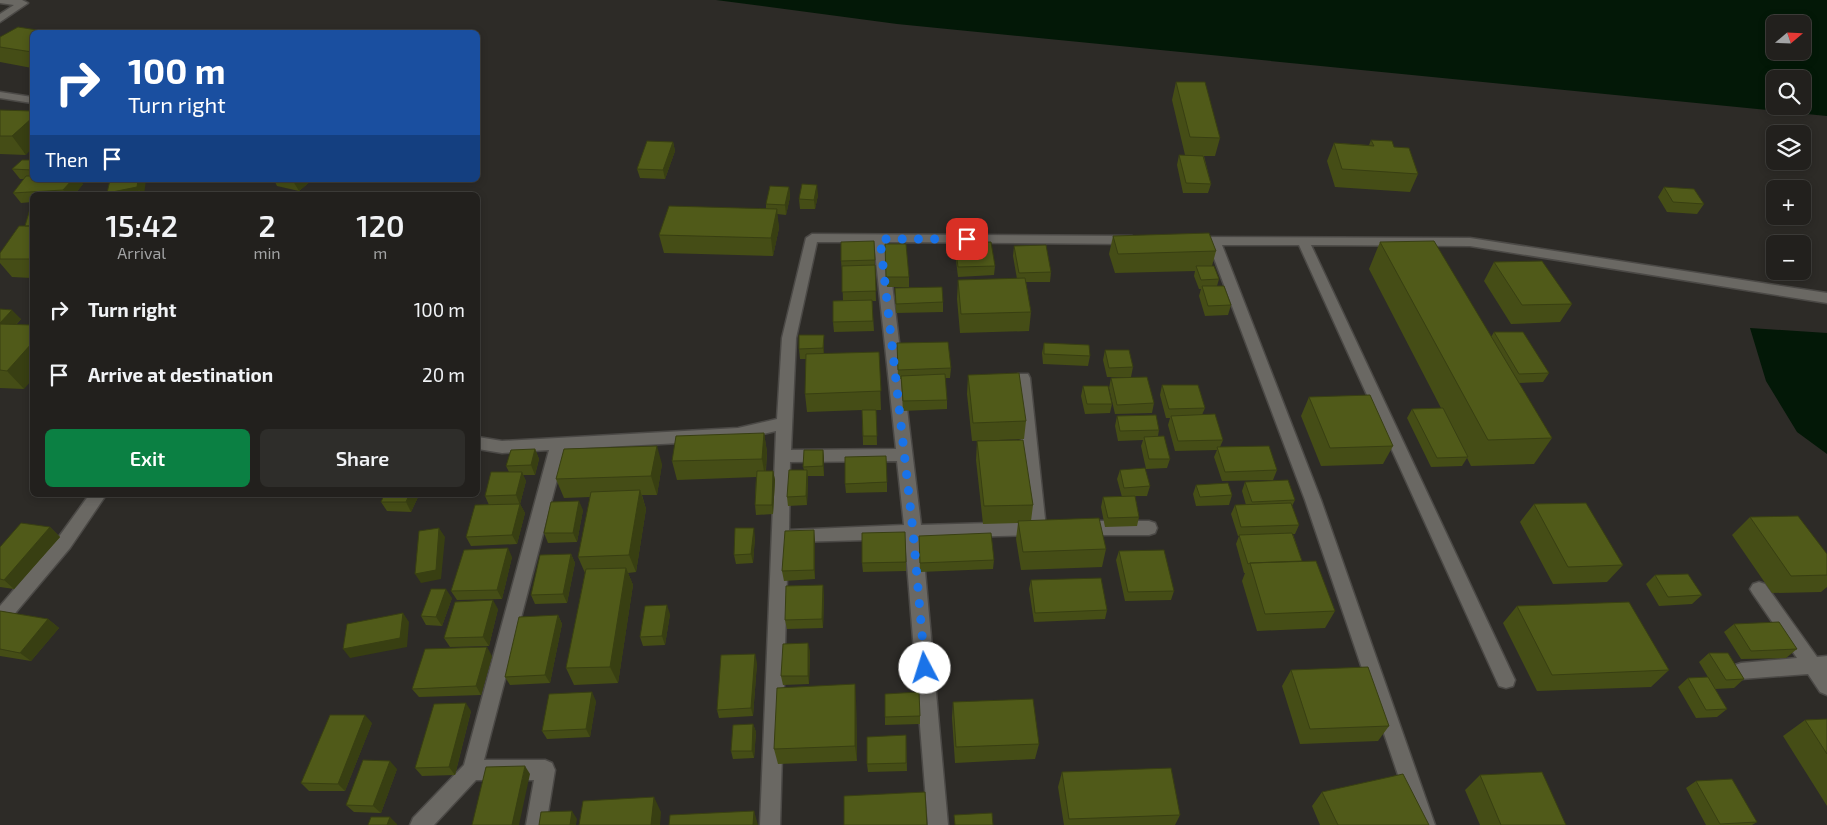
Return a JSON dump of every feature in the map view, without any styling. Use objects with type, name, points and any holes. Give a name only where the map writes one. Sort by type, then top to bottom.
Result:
[{"type":"street","points":[[0,0],[23,4],[0,19]]},
{"type":"street","points":[[0,94],[30,100]]},
{"type":"street","points":[[770,825],[784,422],[789,338],[812,238],[1147,240]]},
{"type":"street","points":[[880,239],[913,531],[938,825]]},
{"type":"street","points":[[1176,240],[1470,242],[1827,298]]},
{"type":"street","points":[[1214,241],[1312,500],[1426,825]]},
{"type":"street","points":[[1303,242],[1506,680]]},
{"type":"street","points":[[1023,378],[1037,528]]},
{"type":"street","points":[[480,443],[502,447],[738,434],[766,429],[784,422]]},
{"type":"street","points":[[420,825],[472,770],[559,443]]},
{"type":"street","points":[[783,456],[905,455]]},
{"type":"street","points":[[0,619],[64,543],[97,497]]},
{"type":"street","points":[[780,535],[1037,528],[1148,528]]},
{"type":"street","points":[[1759,589],[1820,665],[1827,686]]},
{"type":"street","points":[[1741,671],[1820,665]]},
{"type":"street","points":[[472,770],[545,770],[536,825]]},
{"type":"shaded area","points":[[716,0],[1827,0],[1827,116],[1811,114],[1811,70],[1766,70],[1766,110],[897,24]]},
{"type":"shaded area","points":[[1750,328],[1827,333],[1827,454],[1797,432],[1766,381]]},
{"type":"building","points":[[18,27],[37,30],[30,30],[30,52],[0,47],[0,37]]},
{"type":"building","points":[[1176,82],[1205,82],[1220,138],[1190,137]]},
{"type":"building","points":[[0,110],[30,111],[30,120],[12,136],[0,136]]},
{"type":"building","points":[[1371,140],[1392,141],[1394,147],[1409,148],[1418,174],[1342,169],[1334,143],[1374,146]]},
{"type":"building","points":[[647,141],[673,142],[663,170],[637,169]]},
{"type":"building","points":[[1179,155],[1203,156],[1211,184],[1186,183]]},
{"type":"building","points":[[22,160],[30,160],[30,170],[12,169]]},
{"type":"building","points":[[26,176],[30,176],[30,182],[70,182],[63,190],[13,193]]},
{"type":"building","points":[[110,182],[138,182],[137,187],[107,192]]},
{"type":"building","points":[[802,184],[817,185],[814,200],[799,199]]},
{"type":"building","points":[[770,186],[789,187],[785,205],[766,204]]},
{"type":"building","points":[[1664,187],[1694,189],[1704,204],[1673,202]]},
{"type":"building","points":[[669,206],[777,209],[771,238],[659,235]]},
{"type":"building","points":[[30,209],[30,226],[25,226]]},
{"type":"building","points":[[19,226],[30,226],[30,259],[0,259],[0,253]]},
{"type":"building","points":[[1209,233],[1216,251],[1118,254],[1113,236]]},
{"type":"building","points":[[874,241],[875,260],[841,261],[841,242]]},
{"type":"building","points":[[1434,241],[1552,438],[1488,440],[1380,242]]},
{"type":"building","points":[[991,242],[995,266],[958,267],[955,243]]},
{"type":"building","points":[[885,244],[906,244],[909,277],[886,277]]},
{"type":"building","points":[[1046,245],[1051,272],[1019,273],[1014,246]]},
{"type":"building","points":[[1542,261],[1572,304],[1522,305],[1494,262]]},
{"type":"building","points":[[875,265],[876,291],[842,292],[842,266]]},
{"type":"building","points":[[1196,266],[1214,266],[1219,279],[1201,280]]},
{"type":"building","points":[[1025,278],[1031,312],[961,314],[958,280]]},
{"type":"building","points":[[1202,286],[1224,286],[1231,305],[1208,306]]},
{"type":"building","points":[[942,287],[943,302],[896,304],[895,288]]},
{"type":"building","points":[[872,300],[873,321],[833,322],[833,301]]},
{"type":"building","points":[[0,309],[12,310],[0,323]]},
{"type":"building","points":[[0,324],[30,325],[30,345],[7,371],[0,370]]},
{"type":"building","points":[[1494,332],[1523,332],[1549,373],[1519,374]]},
{"type":"building","points":[[799,335],[824,335],[823,348],[799,349]]},
{"type":"building","points":[[948,342],[951,368],[898,370],[897,343]]},
{"type":"building","points":[[1044,343],[1089,345],[1090,356],[1044,354]]},
{"type":"building","points":[[1105,350],[1129,350],[1133,367],[1109,368]]},
{"type":"building","points":[[879,352],[881,391],[805,394],[806,354]]},
{"type":"building","points":[[1019,373],[1026,421],[973,423],[968,375]]},
{"type":"building","points":[[945,374],[947,400],[903,401],[901,376]]},
{"type":"building","points":[[1147,377],[1154,403],[1117,405],[1111,378]]},
{"type":"building","points":[[1162,385],[1198,385],[1205,408],[1169,409]]},
{"type":"building","points":[[1083,386],[1108,386],[1112,404],[1087,404]]},
{"type":"building","points":[[1370,395],[1393,446],[1330,448],[1309,397]]},
{"type":"building","points":[[1443,408],[1468,457],[1437,458],[1412,409]]},
{"type":"building","points":[[862,410],[876,410],[877,436],[863,436]]},
{"type":"building","points":[[1215,414],[1223,440],[1178,441],[1171,416]]},
{"type":"building","points":[[1156,415],[1159,430],[1120,431],[1117,416]]},
{"type":"building","points":[[764,433],[762,459],[672,461],[676,436]]},
{"type":"building","points":[[1164,436],[1170,459],[1149,459],[1144,437]]},
{"type":"building","points":[[1023,440],[1033,505],[984,506],[977,441]]},
{"type":"building","points":[[657,446],[651,476],[556,479],[564,449]]},
{"type":"building","points":[[1269,446],[1277,470],[1225,472],[1217,447]]},
{"type":"building","points":[[535,449],[531,465],[506,466],[511,450]]},
{"type":"building","points":[[804,450],[823,450],[823,466],[803,467]]},
{"type":"building","points":[[886,456],[887,482],[845,484],[845,457]]},
{"type":"building","points":[[1145,468],[1150,486],[1124,488],[1120,470]]},
{"type":"building","points":[[789,470],[807,470],[806,496],[787,497]]},
{"type":"building","points":[[757,471],[773,471],[772,505],[755,505]]},
{"type":"building","points":[[491,472],[522,472],[516,495],[485,496]]},
{"type":"building","points":[[1288,480],[1295,500],[1252,502],[1245,482]]},
{"type":"building","points":[[1228,483],[1232,495],[1200,497],[1196,485]]},
{"type":"building","points":[[640,490],[629,555],[578,557],[591,492]]},
{"type":"building","points":[[1135,496],[1139,517],[1108,518],[1103,497]]},
{"type":"building","points":[[383,497],[408,497],[406,502],[381,502]]},
{"type":"building","points":[[579,501],[573,533],[544,533],[551,502]]},
{"type":"building","points":[[1291,503],[1299,525],[1241,527],[1235,505]]},
{"type":"building","points":[[1586,503],[1623,565],[1568,567],[1534,504]]},
{"type":"building","points":[[520,504],[512,535],[466,537],[475,505]]},
{"type":"building","points":[[1798,516],[1827,554],[1827,575],[1791,576],[1750,517]]},
{"type":"building","points":[[1099,518],[1106,549],[1023,552],[1018,521]]},
{"type":"building","points":[[21,523],[50,527],[4,580],[0,579],[0,547]]},
{"type":"building","points":[[439,528],[436,570],[415,574],[419,531]]},
{"type":"building","points":[[735,528],[754,528],[751,554],[734,555]]},
{"type":"building","points":[[814,530],[814,570],[782,571],[785,531]]},
{"type":"building","points":[[905,532],[906,562],[862,563],[862,533]]},
{"type":"building","points":[[991,533],[994,560],[920,563],[919,536]]},
{"type":"building","points":[[1292,533],[1302,561],[1248,564],[1239,535]]},
{"type":"building","points":[[508,548],[497,590],[451,591],[464,550]]},
{"type":"building","points":[[1164,550],[1174,591],[1128,592],[1119,551]]},
{"type":"building","points":[[571,554],[563,594],[531,595],[540,555]]},
{"type":"building","points":[[1316,561],[1335,611],[1265,614],[1250,563]]},
{"type":"building","points":[[626,568],[610,667],[566,668],[586,569]]},
{"type":"building","points":[[1688,574],[1702,595],[1668,597],[1655,575]]},
{"type":"building","points":[[1101,578],[1107,610],[1035,613],[1031,580]]},
{"type":"building","points":[[823,585],[822,619],[785,620],[786,586]]},
{"type":"building","points":[[431,589],[446,589],[436,617],[421,616]]},
{"type":"building","points":[[493,600],[483,637],[444,638],[455,602]]},
{"type":"building","points":[[1629,602],[1669,670],[1552,675],[1517,606]]},
{"type":"building","points":[[667,605],[662,636],[640,637],[645,606]]},
{"type":"building","points":[[0,611],[48,619],[20,653],[0,649]]},
{"type":"building","points":[[403,613],[400,638],[343,649],[347,624]]},
{"type":"building","points":[[558,615],[545,675],[505,677],[519,617]]},
{"type":"building","points":[[1779,622],[1797,649],[1751,651],[1734,624]]},
{"type":"building","points":[[808,643],[808,676],[781,676],[783,644]]},
{"type":"building","points":[[487,647],[476,686],[412,689],[425,649]]},
{"type":"building","points":[[1709,653],[1728,653],[1744,679],[1726,680]]},
{"type":"building","points":[[755,654],[751,708],[717,710],[721,655]]},
{"type":"building","points":[[1368,667],[1389,726],[1310,729],[1291,670]]},
{"type":"building","points":[[1708,677],[1727,709],[1706,710],[1688,678]]},
{"type":"building","points":[[855,684],[855,746],[774,749],[777,688]]},
{"type":"building","points":[[592,692],[586,729],[542,731],[549,694]]},
{"type":"building","points":[[919,692],[920,716],[885,717],[885,694]]},
{"type":"building","points":[[1033,699],[1039,744],[956,747],[953,702]]},
{"type":"building","points":[[466,703],[449,767],[415,768],[434,704]]},
{"type":"building","points":[[330,715],[365,715],[338,784],[301,783]]},
{"type":"building","points":[[1827,719],[1827,754],[1805,720]]},
{"type":"building","points":[[753,724],[752,751],[731,751],[733,725]]},
{"type":"building","points":[[906,735],[906,763],[867,764],[867,737]]},
{"type":"building","points":[[363,760],[390,761],[373,806],[346,805]]},
{"type":"building","points":[[525,766],[512,825],[472,825],[486,767]]},
{"type":"building","points":[[1171,768],[1180,815],[1069,819],[1062,772]]},
{"type":"building","points":[[1542,772],[1566,825],[1501,825],[1480,775]]},
{"type":"building","points":[[1403,774],[1429,825],[1338,825],[1322,792]]},
{"type":"building","points":[[1732,779],[1757,822],[1720,824],[1696,781]]},
{"type":"building","points":[[925,792],[927,825],[844,825],[844,796]]},
{"type":"building","points":[[654,797],[651,825],[579,825],[583,801]]},
{"type":"building","points":[[572,811],[570,825],[539,825],[541,812]]},
{"type":"building","points":[[754,811],[753,825],[669,825],[670,815]]},
{"type":"building","points":[[992,813],[993,825],[955,825],[954,815]]},
{"type":"building","points":[[371,817],[390,817],[387,825],[368,825]]},
{"type":"route","points":[[925,668],[913,531],[880,239],[967,239]]}]
